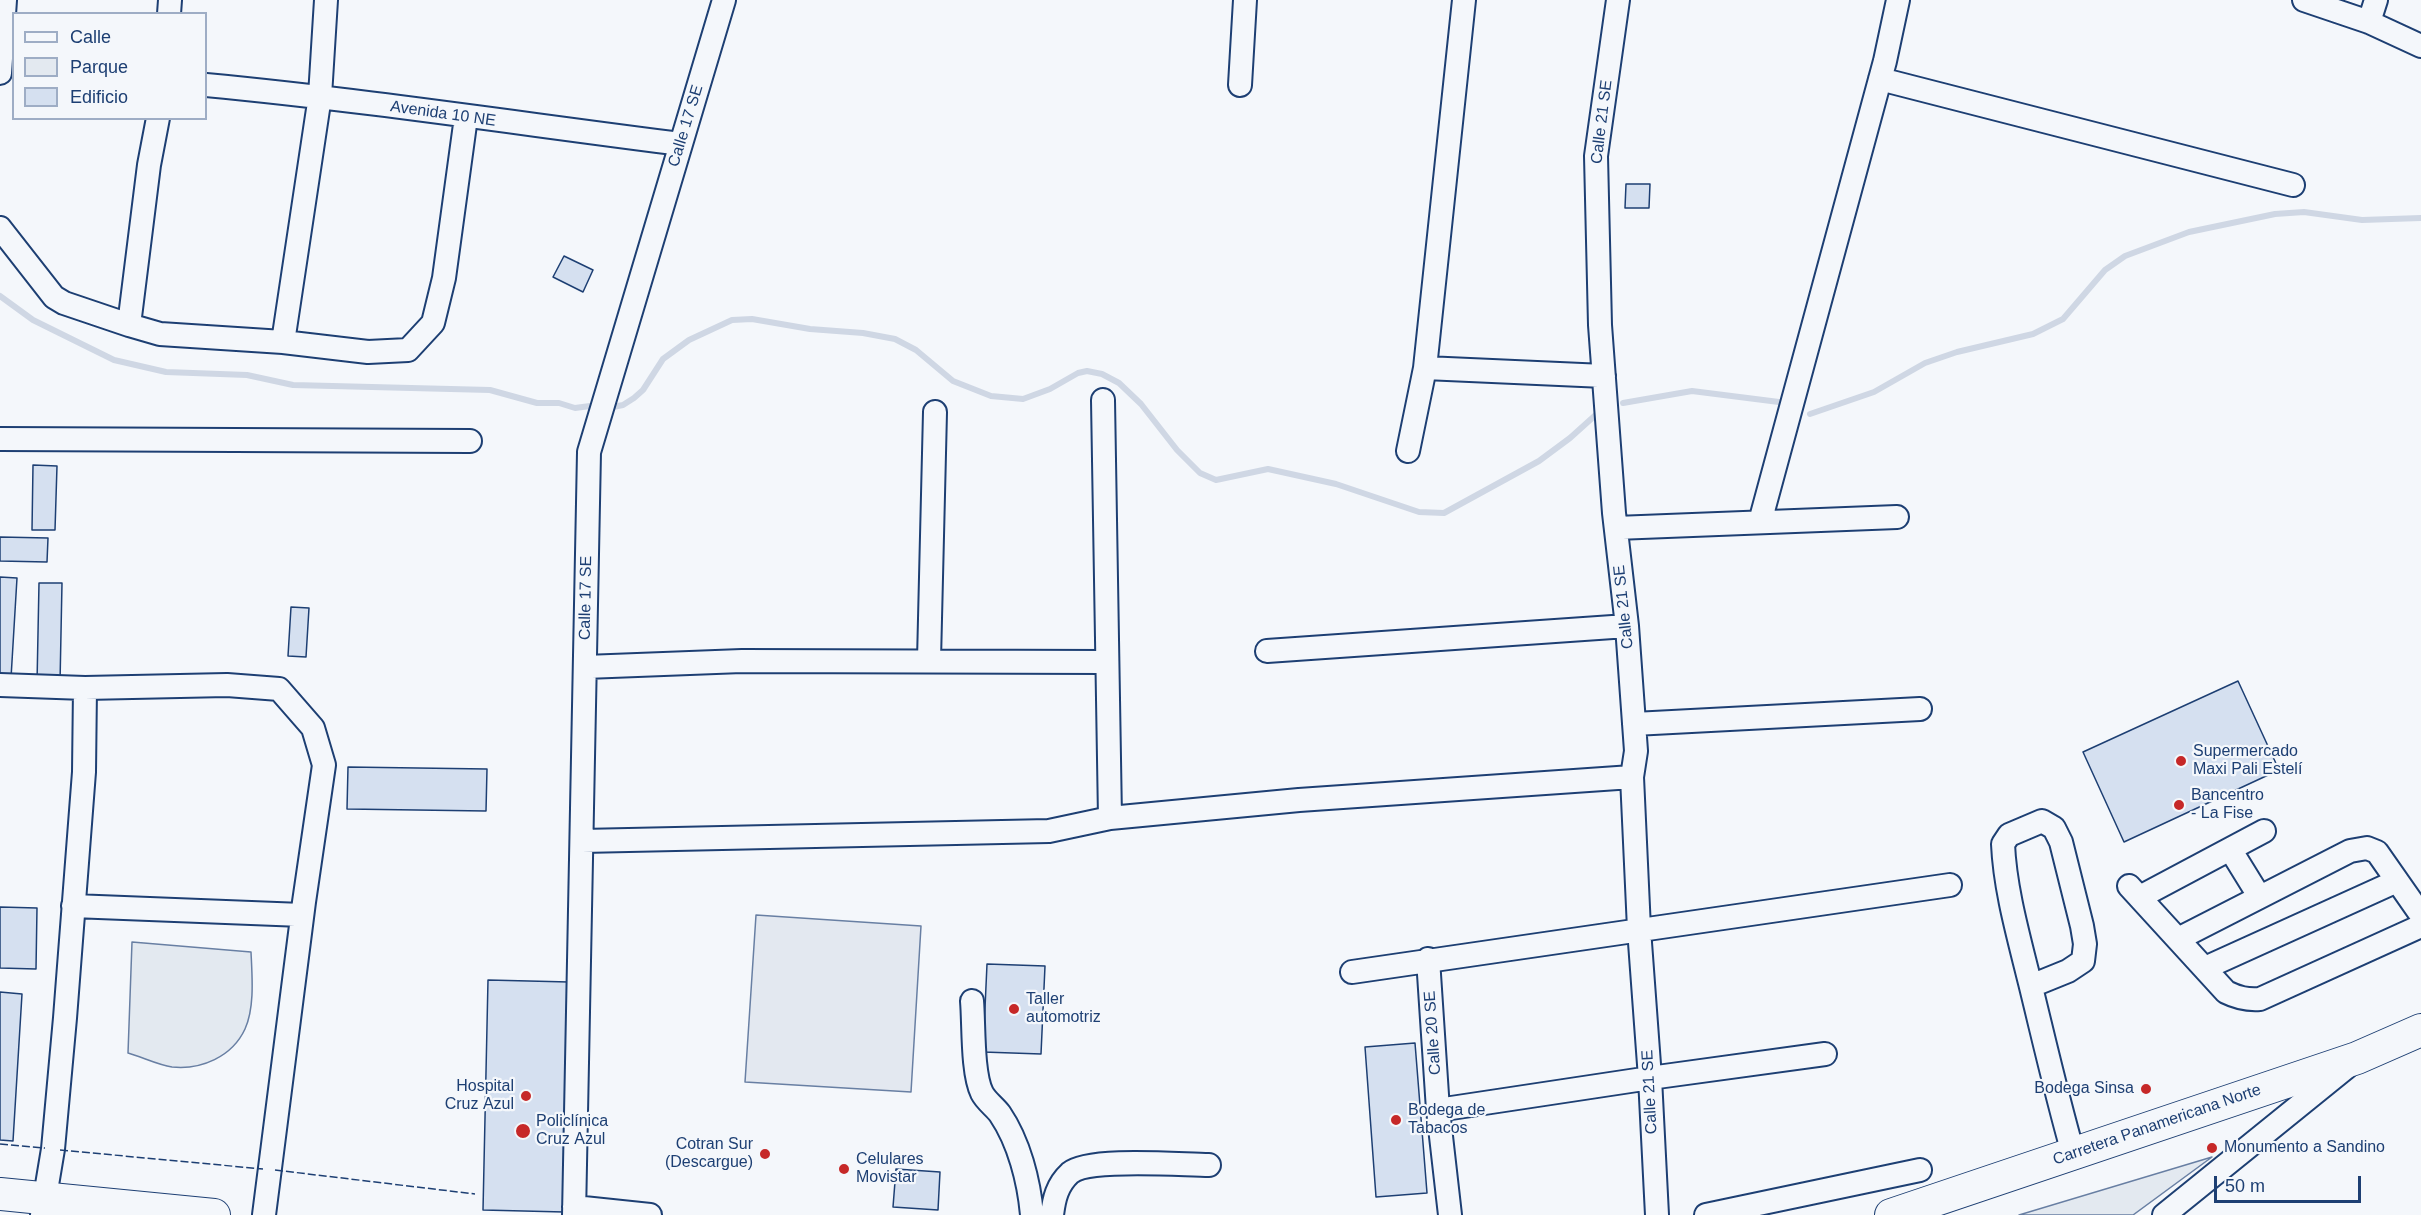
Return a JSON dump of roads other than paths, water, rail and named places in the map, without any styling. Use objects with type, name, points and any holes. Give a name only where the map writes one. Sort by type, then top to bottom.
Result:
[{"type":"highway","name":"Carretera Panamericana Norte","points":[[1891,1215],[2357,1058],[2421,1030]]},
{"type":"highway","points":[[0,1194],[43,1206],[214,1215]]},
{"type":"street","points":[[4,58],[5,0]]},
{"type":"street","points":[[283,342],[320,96],[326,0]]},
{"type":"street","name":"Calle 17 SE","points":[[574,1211],[589,452],[724,0]]},
{"type":"street","points":[[1240,86],[1245,0]]},
{"type":"street","points":[[1408,451],[1425,368],[1464,0]]},
{"type":"street","name":"Calle 21 SE","points":[[1618,0],[1596,156],[1600,325],[1636,751],[1632,777],[1638,929],[1650,1078],[1657,1215]]},
{"type":"street","points":[[1760,522],[1880,79],[1898,0]]},
{"type":"street","points":[[2304,0],[2369,22],[2421,46]]},
{"type":"street","points":[[2369,22],[2376,0]]},
{"type":"street","points":[[1880,79],[2293,185]]},
{"type":"street","name":"Avenida 10 NE","points":[[207,85],[320,96],[681,144]]},
{"type":"street","points":[[0,228],[54,297],[64,303],[129,325],[160,334],[283,342],[368,352],[408,350],[433,322],[444,278],[466,117]]},
{"type":"street","points":[[129,325],[149,165],[158,120]]},
{"type":"street","points":[[1425,368],[1604,376]]},
{"type":"street","points":[[1103,400],[1110,818]]},
{"type":"street","points":[[929,660],[935,412]]},
{"type":"street","points":[[0,439],[470,441]]},
{"type":"street","points":[[1616,528],[1897,517]]},
{"type":"street","points":[[1267,651],[1627,626]]},
{"type":"street","points":[[585,667],[742,661],[1106,662]]},
{"type":"street","points":[[0,685],[86,688],[226,686],[279,690],[313,728],[324,765],[302,915],[264,1215]]},
{"type":"street","points":[[43,1206],[53,1149],[84,772],[86,688]]},
{"type":"street","points":[[1634,724],[1920,709]]},
{"type":"street","points":[[582,840],[1048,831],[1110,818],[1299,800],[1632,777]]},
{"type":"street","points":[[2031,986],[2083,961],[2085,944],[2061,842],[2054,828],[2042,821],[2009,835],[2002,844],[2019,937],[2031,986],[2073,1153]]},
{"type":"street","points":[[2264,831],[2230,849],[2135,891],[2226,992],[2236,997],[2260,999],[2421,926]]},
{"type":"street","points":[[2178,939],[2350,851],[2367,848],[2377,852],[2421,915]]},
{"type":"street","points":[[2230,849],[2259,896]]},
{"type":"street","points":[[2205,968],[2397,881]]},
{"type":"street","points":[[1352,972],[1428,959],[1950,885]]},
{"type":"street","points":[[73,906],[302,915]]},
{"type":"street","name":"Calle 20 SE","points":[[1428,959],[1438,1110],[1450,1215]]},
{"type":"street","points":[[972,1001],[977,1070],[982,1093],[999,1113],[1013,1136],[1032,1215]]},
{"type":"street","points":[[1438,1110],[1825,1054]]},
{"type":"street","points":[[2164,1215],[2357,1058]]},
{"type":"street","points":[[1052,1215],[1054,1197],[1061,1184],[1072,1172],[1098,1164],[1209,1165]]},
{"type":"street","points":[[1706,1215],[1920,1170]]},
{"type":"street","points":[[574,1211],[650,1215]]},
{"type":"waterway","points":[[1810,414],[1874,392],[1925,363],[1957,352],[2033,334],[2063,319],[2105,270],[2125,256],[2189,232],[2275,214],[2304,212],[2362,220],[2421,218]]},
{"type":"waterway","points":[[0,296],[33,320],[114,360],[166,372],[247,375],[293,385],[490,390],[537,403],[559,403],[575,408],[590,406]]},
{"type":"waterway","points":[[613,407],[623,405],[643,390],[663,359],[689,340],[732,320],[752,319],[810,329],[863,333],[895,339],[916,350],[953,381],[991,396],[1023,399],[1050,389],[1078,373],[1087,371],[1102,374],[1119,383],[1141,404],[1177,450],[1200,473],[1216,480],[1268,469],[1336,484],[1419,512],[1444,513],[1539,461],[1570,438],[1600,411]]},
{"type":"waterway","points":[[1623,403],[1692,391],[1779,402]]},
{"type":"place","name":"Supermercado Maxi Pali Estelí","points":[[2181,761]]},
{"type":"place","name":"Bancentro - La Fise","points":[[2179,805]]},
{"type":"place","name":"Taller automotriz","points":[[1014,1009]]},
{"type":"place","name":"Bodega Sinsa","points":[[2146,1089]]},
{"type":"place","name":"Hospital Cruz Azul","points":[[526,1096]]},
{"type":"place","name":"Bodega de Tabacos","points":[[1396,1120]]},
{"type":"place","name":"Policlínica Cruz Azul","points":[[523,1131]]},
{"type":"place","name":"Monumento a Sandino","points":[[2212,1148]]},
{"type":"place","name":"Cotran Sur (Descargue)","points":[[765,1154]]},
{"type":"place","name":"Celulares Movistar","points":[[844,1169]]}]
